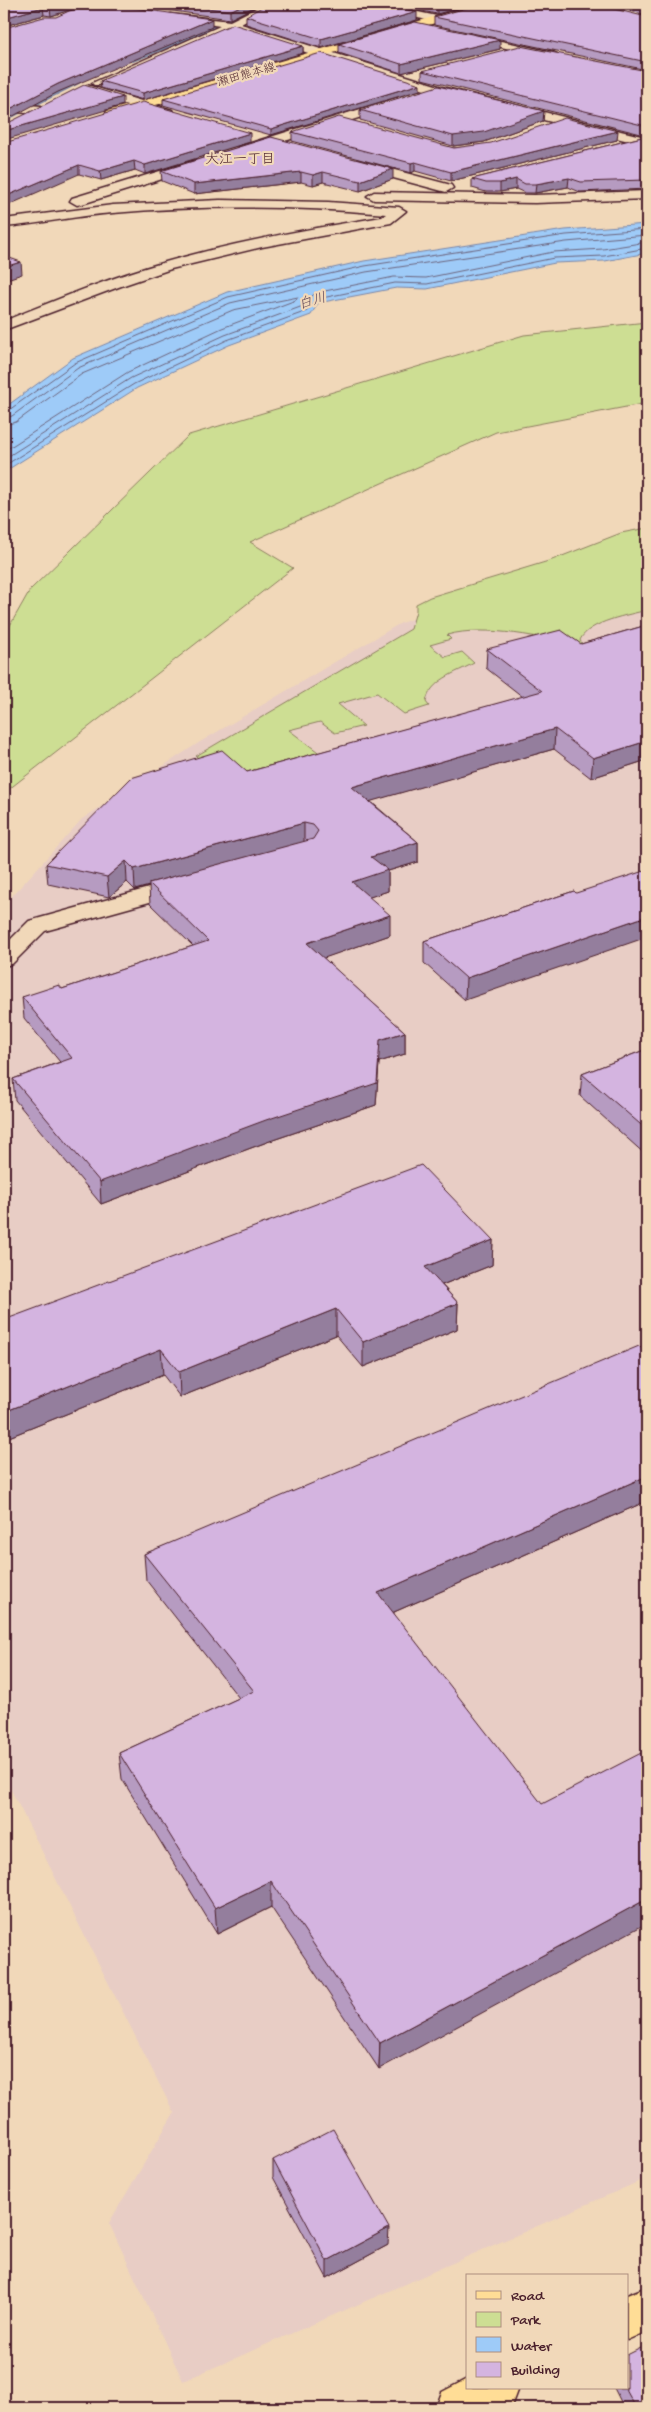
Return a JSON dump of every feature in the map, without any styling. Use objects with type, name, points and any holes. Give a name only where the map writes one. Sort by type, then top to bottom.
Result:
[{"type":"main road","name":"瀬田熊本線","points":[[95,119],[489,4]]},
{"type":"main road","points":[[628,2318],[647,2308]]},
{"type":"main road","points":[[458,2408],[492,2390]]},
{"type":"street","points":[[180,116],[82,90],[232,25],[272,4]]},
{"type":"street","points":[[365,4],[437,19]]},
{"type":"street","points":[[93,6],[143,12]]},
{"type":"street","points":[[162,15],[232,25],[438,90],[644,139]]},
{"type":"street","points":[[414,26],[561,57]]},
{"type":"street","points":[[495,55],[523,49]]},
{"type":"street","points":[[402,78],[421,73]]},
{"type":"street","points":[[225,155],[438,90]]},
{"type":"street","points":[[4,107],[44,108],[18,121]]},
{"type":"street","points":[[338,120],[364,127]]},
{"type":"street","points":[[538,130],[563,121]]},
{"type":"street","points":[[253,136],[299,148]]},
{"type":"street","points":[[612,148],[644,139]]},
{"type":"street","points":[[346,160],[448,188]]},
{"type":"street","points":[[56,208],[206,161]]},
{"type":"street","points":[[420,197],[467,183]]},
{"type":"street","points":[[10,209],[250,196],[535,199],[647,195]]},
{"type":"street","points":[[4,223],[113,210],[179,206],[332,205],[399,212],[386,220],[268,241],[189,260],[134,276],[4,326]]},
{"type":"street","points":[[4,959],[37,926],[210,878]]},
{"type":"shaded area","points":[[647,527],[647,2178],[183,2381],[109,2223],[174,2113],[4,1776],[4,905],[82,819],[200,742],[399,624]]},
{"type":"green space","points":[[647,322],[647,403],[496,432],[250,542],[293,568],[4,793],[4,636],[30,590],[189,435],[524,335]]},
{"type":"green space","points":[[647,528],[647,610],[600,623],[585,633],[580,640],[583,646],[515,633],[479,631],[447,635],[451,639],[430,645],[445,657],[462,652],[474,663],[438,683],[428,694],[426,702],[429,706],[404,714],[377,693],[338,704],[364,726],[335,733],[320,722],[289,730],[338,767],[272,785],[204,764],[196,756],[411,629],[416,604],[430,597],[552,560],[621,533]]},
{"type":"water","name":"白川","points":[[647,224],[647,253],[605,261],[555,263],[427,289],[396,288],[318,303],[311,315],[229,345],[137,388],[4,472],[4,408],[73,358],[227,292],[364,261],[565,230]]},
{"type":"building","points":[[4,4],[64,4],[50,8],[43,7],[4,18]]},
{"type":"building","points":[[97,4],[212,19],[58,84],[4,112],[4,28],[44,17],[56,17],[69,11]]},
{"type":"building","points":[[178,4],[244,4],[230,11]]},
{"type":"building","points":[[267,4],[378,4],[417,12],[321,39],[246,16]]},
{"type":"building","points":[[425,4],[445,4],[437,6]]},
{"type":"building","points":[[481,4],[593,4],[647,17],[647,62],[434,17]]},
{"type":"building","points":[[633,4],[647,4],[647,7]]},
{"type":"building","points":[[415,22],[500,40],[401,64],[339,44]]},
{"type":"building","points":[[233,24],[303,46],[143,93],[100,81]]},
{"type":"building","points":[[520,46],[647,71],[647,128],[646,126],[422,71]]},
{"type":"building","points":[[321,53],[420,84],[271,129],[163,99]]},
{"type":"building","points":[[84,85],[123,97],[4,131],[4,125]]},
{"type":"building","points":[[438,86],[544,111],[484,132],[453,136],[360,110]]},
{"type":"building","points":[[143,102],[250,133],[145,165],[134,161],[100,171],[79,165],[4,197],[4,143]]},
{"type":"building","points":[[339,117],[454,148],[491,143],[565,118],[618,131],[451,172],[292,132]]},
{"type":"building","points":[[646,136],[647,180],[581,182],[569,178],[525,184],[516,179],[500,183],[486,183],[472,179]]},
{"type":"building","points":[[271,137],[393,169],[360,181],[323,172],[313,175],[301,172],[194,184],[161,171]]},
{"type":"building","points":[[4,256],[21,262],[4,267]]},
{"type":"building","points":[[647,625],[647,741],[593,758],[555,729],[352,787],[418,842],[371,857],[388,870],[352,882],[390,915],[307,943],[405,1032],[380,1040],[377,1083],[266,1120],[100,1182],[13,1079],[72,1058],[22,997],[59,985],[62,989],[208,941],[149,883],[313,839],[318,831],[313,825],[304,823],[134,869],[126,861],[107,877],[46,864],[131,778],[222,750],[247,772],[542,691],[487,649],[561,630],[581,644]]},
{"type":"building","points":[[647,870],[647,916],[466,978],[424,941],[574,891],[576,893]]},
{"type":"building","points":[[647,1049],[647,1130],[582,1074]]},
{"type":"building","points":[[421,1165],[493,1240],[425,1267],[458,1303],[363,1342],[336,1309],[179,1372],[161,1349],[4,1412],[4,1320]]},
{"type":"building","points":[[639,1346],[647,1354],[647,1476],[378,1593],[542,1804],[647,1750],[647,1899],[380,2043],[271,1881],[215,1908],[119,1753],[254,1691],[144,1554]]},
{"type":"building","points":[[333,2129],[389,2228],[327,2261],[273,2160]]},
{"type":"building","points":[[647,2345],[647,2408],[636,2408],[626,2390],[628,2390],[628,2354]]},
{"type":"waterway","points":[[131,61],[194,36],[259,4]]},
{"type":"waterway","points":[[4,120],[79,82]]},
{"type":"district","name":"大江一丁目","points":[[240,158]]}]
